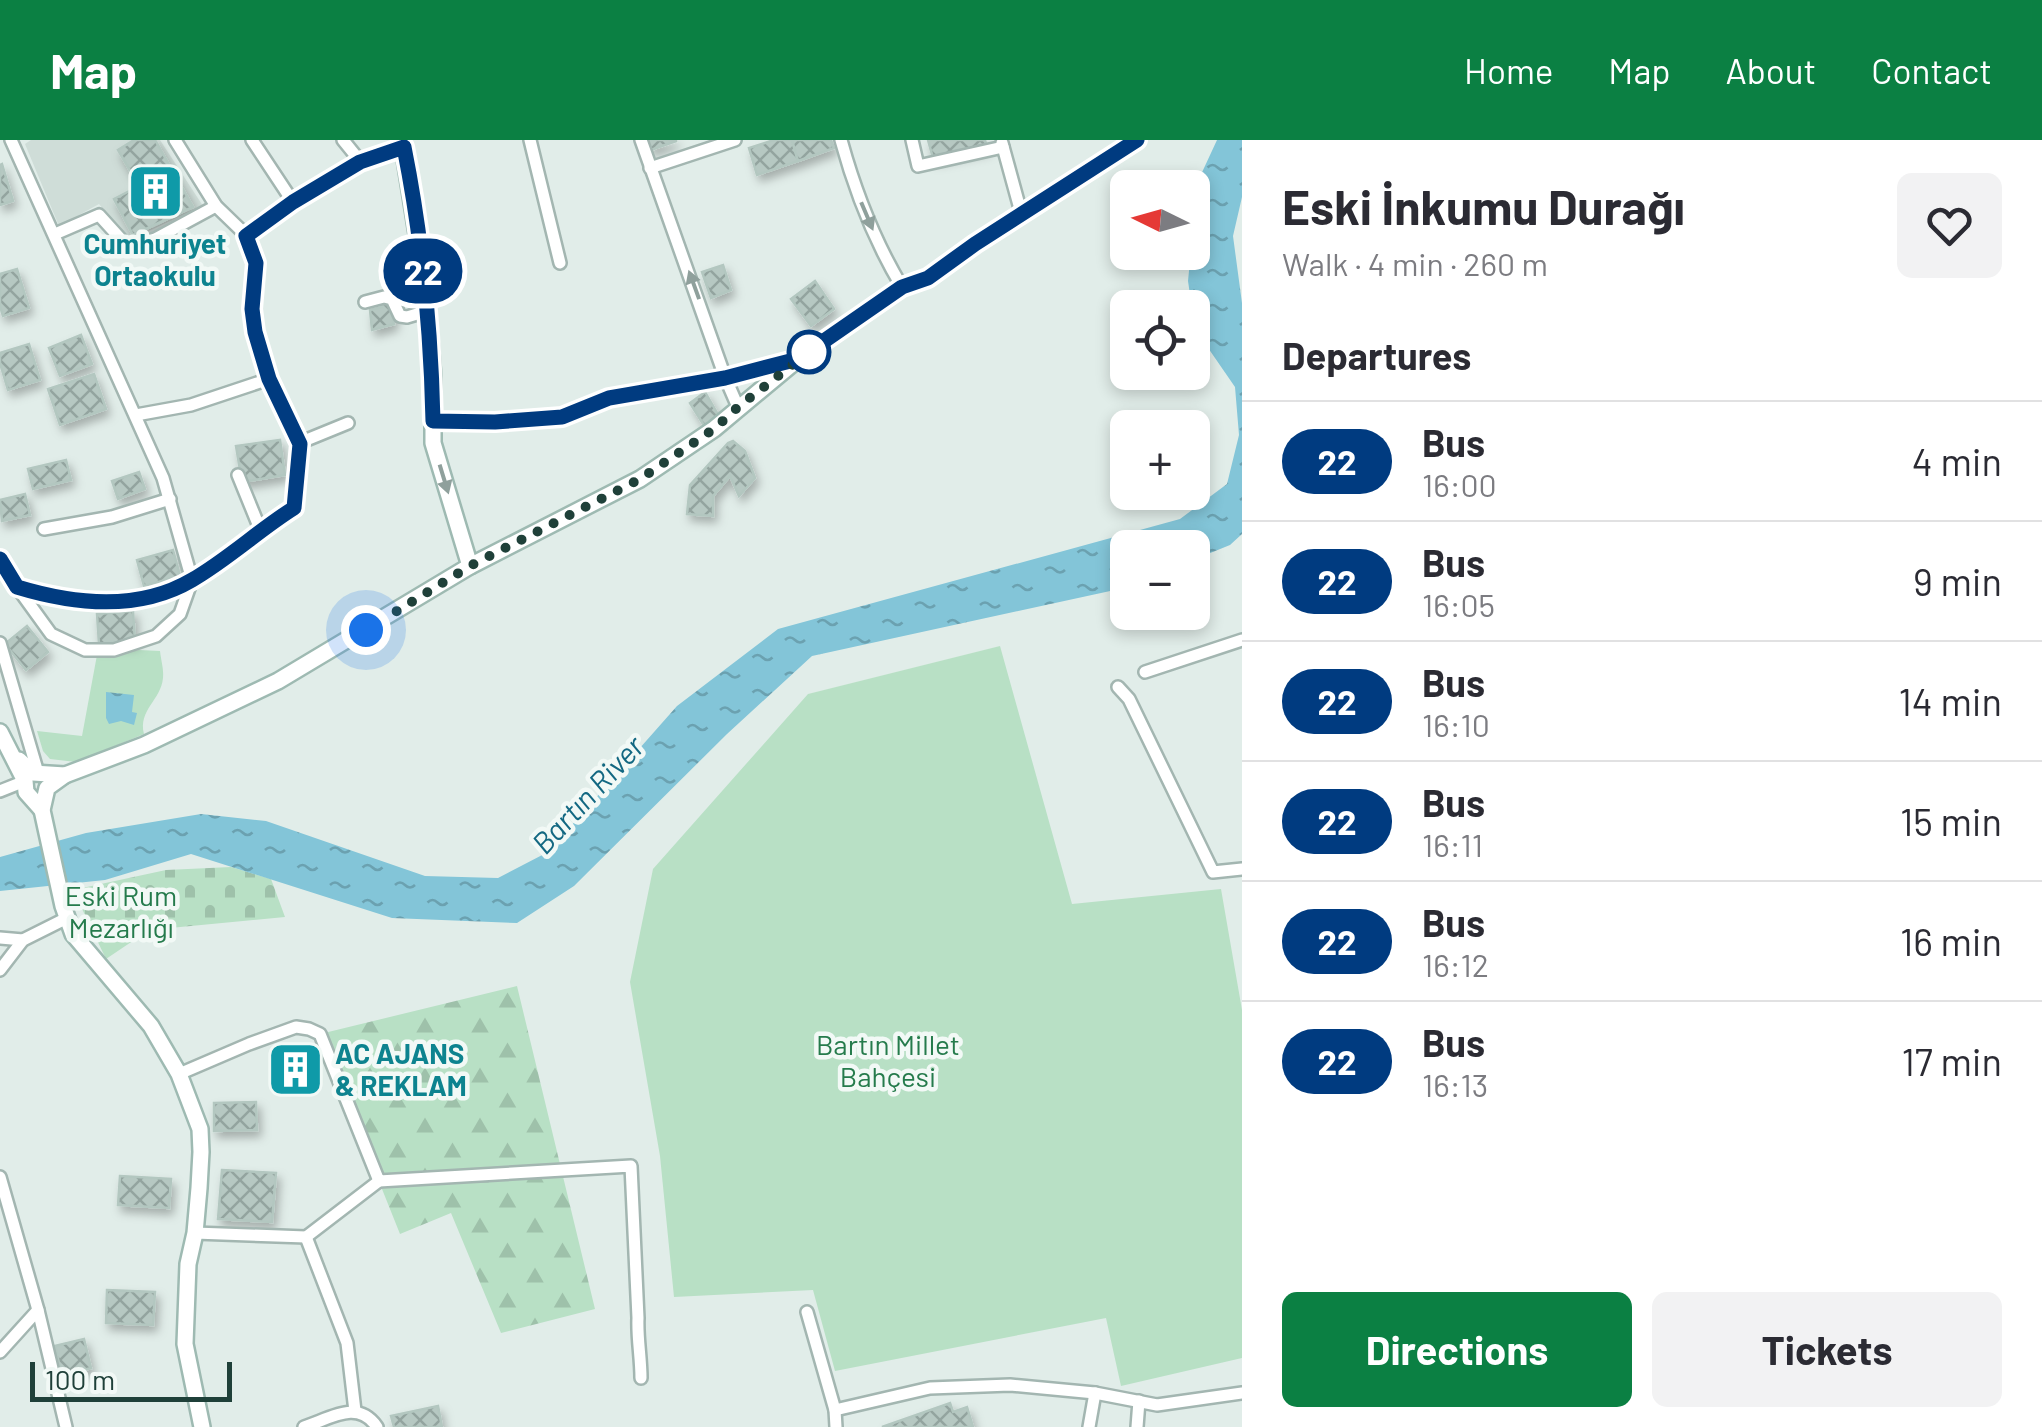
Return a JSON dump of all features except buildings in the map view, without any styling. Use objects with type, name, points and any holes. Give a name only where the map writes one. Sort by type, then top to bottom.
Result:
[{"type":"street","points":[[17,587],[72,600],[111,602],[150,596],[192,580],[294,508],[300,444],[269,379],[255,332],[252,309],[256,263],[246,236],[216,206],[175,140]]},
{"type":"street","points":[[252,140],[293,202]]},
{"type":"street","points":[[343,140],[360,162]]},
{"type":"street","points":[[530,140],[560,263]]},
{"type":"street","points":[[641,140],[738,407]]},
{"type":"street","points":[[650,168],[735,140]]},
{"type":"street","points":[[841,140],[852,179],[886,262],[902,287]]},
{"type":"street","points":[[912,140],[918,166],[1002,143],[1022,216]]},
{"type":"street","points":[[4,790],[65,775],[144,745],[278,681],[470,566],[640,479],[714,429],[798,359],[902,287],[928,278],[1137,140]]},
{"type":"street","points":[[0,559],[51,634],[85,650],[114,650],[156,636],[180,614],[192,580],[164,478],[54,234],[6,141]]},
{"type":"street","points":[[246,236],[360,162],[403,144],[427,311],[433,443],[470,566]]},
{"type":"street","points":[[54,234],[99,214],[128,247],[154,239],[216,206]]},
{"type":"street","points":[[365,302],[392,299],[400,316],[427,311]]},
{"type":"street","points":[[433,421],[562,417],[609,398],[725,378],[798,359]]},
{"type":"street","points":[[136,415],[190,405],[269,379]]},
{"type":"street","points":[[300,444],[348,423]]},
{"type":"street","points":[[238,475],[260,529]]},
{"type":"street","points":[[44,529],[112,517],[170,500]]},
{"type":"street","points":[[1145,672],[1242,640]]},
{"type":"street","points":[[0,643],[72,934],[151,1026],[179,1074],[200,1129],[202,1152],[195,1234],[188,1264],[185,1344],[202,1427]]},
{"type":"street","points":[[1118,687],[1129,699],[1213,872],[1242,868]]},
{"type":"street","points":[[4,739],[36,783]]},
{"type":"street","points":[[0,970],[22,940],[65,912]]},
{"type":"street","points":[[0,938],[22,940]]},
{"type":"street","points":[[179,1074],[296,1027],[320,1034],[379,1181]]},
{"type":"street","points":[[195,1234],[306,1237],[379,1181],[631,1166],[641,1378]]},
{"type":"street","points":[[0,1176],[66,1427]]},
{"type":"street","points":[[306,1237],[347,1343],[355,1411]]},
{"type":"street","points":[[0,1352],[38,1310]]},
{"type":"street","points":[[807,1312],[835,1410],[836,1427]]},
{"type":"street","points":[[835,1410],[930,1388],[1010,1384],[1095,1393],[1157,1405],[1242,1393]]},
{"type":"street","points":[[1089,1427],[1095,1393]]},
{"type":"street","points":[[1136,1427],[1139,1401]]},
{"type":"street","points":[[304,1427],[355,1411],[368,1415],[377,1427]]},
{"type":"shaded area","points":[[31,140],[160,140],[203,206],[129,240],[99,204],[59,226],[25,144]]},
{"type":"green space","name":"Bartın Millet Bahçesi","points":[[1000,646],[1072,904],[1221,889],[1242,1010],[1242,1358],[1121,1386],[1106,1318],[835,1371],[813,1290],[674,1297],[660,1156],[630,982],[653,869],[808,694]]},
{"type":"green space","points":[[160,651],[163,672],[161,686],[144,718],[144,734],[76,762],[50,759],[37,731],[82,736],[97,655]]},
{"type":"green space","name":"Eski Rum Mezarlığı","points":[[231,867],[271,879],[285,917],[149,930],[106,959],[73,890],[166,870]]},
{"type":"green space","points":[[517,986],[595,1309],[501,1333],[451,1213],[400,1234],[320,1034]]},
{"type":"water","points":[[1217,140],[1242,140],[1242,197],[1233,236],[1242,303],[1242,534],[1230,545],[1210,553],[1210,530],[1140,530],[1180,519],[1192,510],[1210,510],[1210,497],[1227,484],[1239,435],[1235,387],[1210,351],[1210,290],[1189,290],[1188,281],[1189,270],[1210,270],[1210,170],[1203,170]]},
{"type":"water","points":[[1110,538],[1110,591],[812,656],[574,886],[517,923],[392,918],[191,854],[105,880],[0,891],[0,857],[86,833],[201,814],[266,821],[425,876],[498,878],[548,852],[677,706],[778,629]]},
{"type":"water","points":[[106,692],[134,695],[134,725],[121,721],[109,724]]},
{"type":"bus line","name":"22","points":[[0,559],[17,587],[72,600],[130,600],[192,580],[294,508],[300,444],[269,379],[255,332],[252,309],[256,263],[246,236],[360,162],[404,147],[425,284],[433,421],[495,422],[562,417],[609,398],[725,378],[798,359],[902,287],[928,278],[1137,140]]},
{"type":"place","name":"Cumhuriyet Ortaokulu","points":[[155,192]]},
{"type":"place","name":"AC AJANS & REKLAM","points":[[296,1069]]},
{"type":"route","points":[[366,630],[470,566],[640,479],[714,429],[809,352]]},
{"type":"water label","name":"Bartın River","points":[[587,794]]}]
